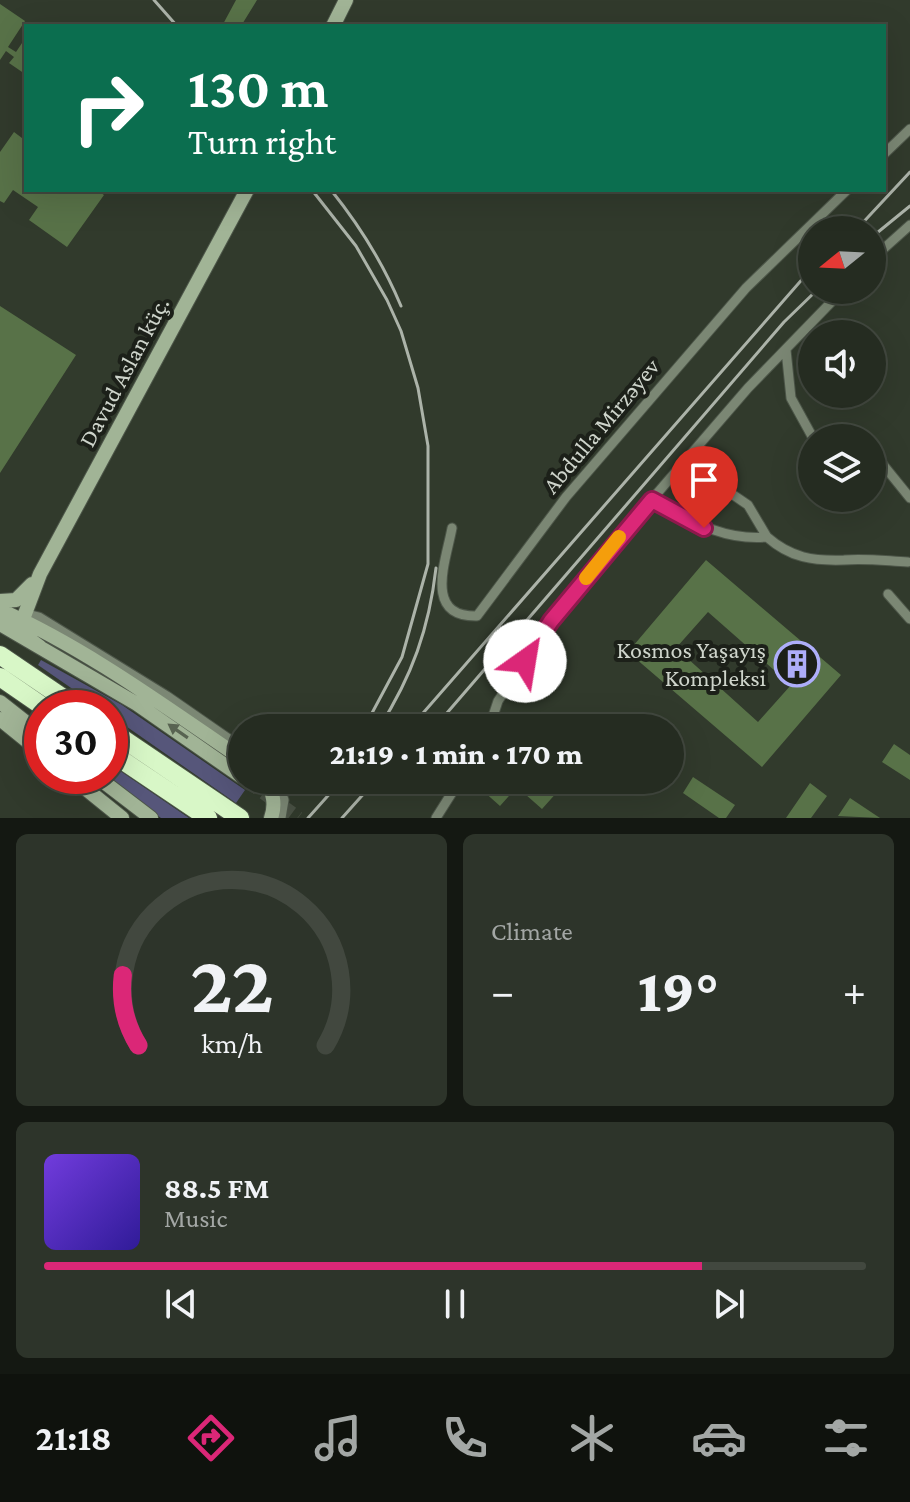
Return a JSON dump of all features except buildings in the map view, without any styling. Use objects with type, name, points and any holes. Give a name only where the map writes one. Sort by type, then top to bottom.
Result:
[{"type":"highway","points":[[0,655],[52,690]]},
{"type":"highway","points":[[0,677],[24,694]]},
{"type":"highway","points":[[128,742],[240,818]]},
{"type":"highway","points":[[128,764],[208,818]]},
{"type":"main road","points":[[334,24],[346,0]]},
{"type":"main road","name":"Davud Aslan küç.","points":[[40,574],[246,192]]},
{"type":"main road","points":[[0,601],[16,600],[40,574]]},
{"type":"main road","points":[[40,574],[21,620],[23,634],[40,647]]},
{"type":"main road","points":[[0,610],[143,691],[228,749]]},
{"type":"main road","points":[[0,624],[137,704],[228,767]]},
{"type":"main road","points":[[0,702],[24,721]]},
{"type":"main road","points":[[0,719],[24,738]]},
{"type":"main road","points":[[92,794],[122,818]]},
{"type":"main road","points":[[120,794],[151,818]]},
{"type":"main road","points":[[271,818],[274,806],[272,794]]},
{"type":"street","points":[[886,152],[910,129]]},
{"type":"street","name":"Abdulla Mirzəyev","points":[[452,528],[441,589],[444,603],[464,616],[477,616],[566,497],[746,288],[845,192]]},
{"type":"street","points":[[886,246],[910,225]]},
{"type":"street","points":[[494,714],[498,701],[551,621],[748,388],[830,304]]},
{"type":"street","points":[[786,350],[791,398],[805,424]]},
{"type":"street","points":[[685,462],[748,505],[767,537],[780,549],[800,558],[909,562]]},
{"type":"street","points":[[886,468],[910,498]]},
{"type":"street","points":[[652,500],[704,528],[722,534],[745,539],[767,537]]},
{"type":"street","points":[[888,594],[910,619]]},
{"type":"street","points":[[21,620],[31,615],[39,617],[167,696],[228,738]]},
{"type":"street","points":[[281,818],[282,794]]},
{"type":"street","points":[[436,818],[451,794]]},
{"type":"shaded area","points":[[41,660],[95,690],[74,690],[38,665]]},
{"type":"shaded area","points":[[128,709],[228,778],[228,794],[242,794],[236,803],[128,728]]},
{"type":"shaded area","points":[[128,776],[189,818],[161,818],[128,793]]},
{"type":"tunnel","points":[[266,794],[298,818]]},
{"type":"railway","points":[[154,0],[175,24]]},
{"type":"railway","points":[[869,216],[910,172]]},
{"type":"railway","points":[[314,192],[356,246],[401,331],[418,388],[428,446],[428,564],[402,657],[371,714]]},
{"type":"railway","points":[[333,192],[370,245],[401,306]]},
{"type":"railway","points":[[886,226],[910,206]]},
{"type":"railway","points":[[422,714],[798,284]]},
{"type":"railway","points":[[446,714],[803,304]]},
{"type":"railway","points":[[387,714],[410,671],[424,632],[436,568]]},
{"type":"railway","points":[[308,818],[329,794]]},
{"type":"railway","points":[[342,818],[363,794]]},
{"type":"slow traffic","points":[[586,578],[619,537]]},
{"type":"place","name":"Kosmos Yaşayış Kompleksi","points":[[797,664]]},
{"type":"route","points":[[525,661],[551,621],[652,500],[704,528]]}]
